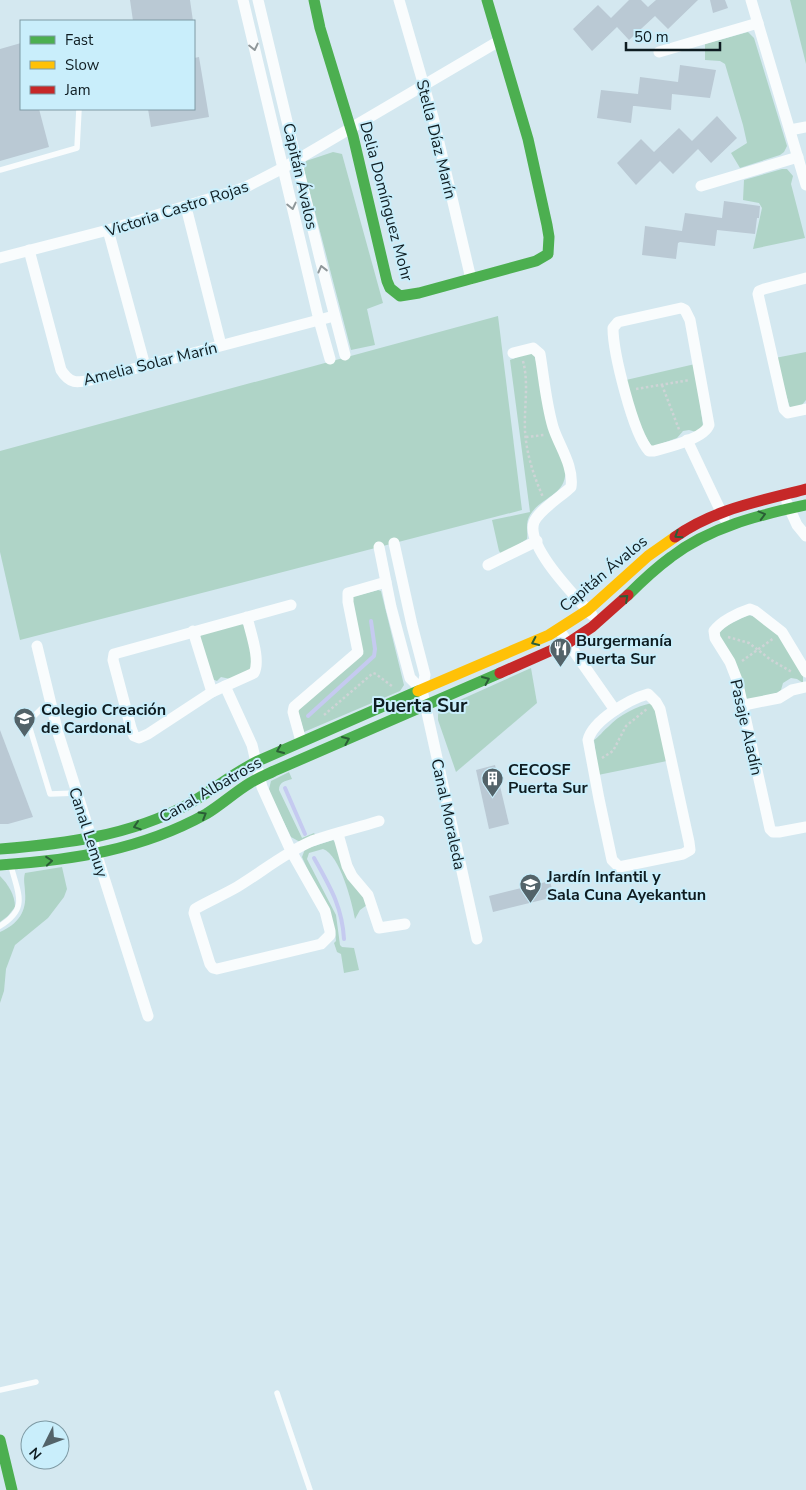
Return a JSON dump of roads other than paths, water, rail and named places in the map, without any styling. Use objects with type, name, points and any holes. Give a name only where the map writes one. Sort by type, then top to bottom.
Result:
[{"type":"street","name":"Capitán Ávalos","points":[[243,0],[319,320],[330,359]]},
{"type":"street","name":"Capitán Ávalos","points":[[258,0],[345,355]]},
{"type":"street","name":"Delia Domínguez Mohr","points":[[314,0],[320,28],[351,127],[390,288],[400,296],[407,296],[536,261],[548,254],[547,225],[528,139],[487,0]]},
{"type":"street","name":"Stella Díaz Marín","points":[[399,0],[424,85],[471,279]]},
{"type":"street","points":[[751,0],[806,185]]},
{"type":"street","points":[[659,52],[758,23]]},
{"type":"street","name":"Victoria Castro Rojas","points":[[0,258],[108,230],[246,187],[283,168],[499,41]]},
{"type":"street","points":[[790,130],[806,126]]},
{"type":"street","points":[[701,186],[798,157]]},
{"type":"street","points":[[186,207],[221,346]]},
{"type":"street","points":[[108,230],[145,366]]},
{"type":"street","name":"Amelia Solar Marín","points":[[28,250],[61,370],[69,380],[80,382],[334,316]]},
{"type":"street","points":[[806,278],[764,289],[759,291],[758,294],[784,409],[788,413],[806,409]]},
{"type":"street","points":[[676,309],[685,310],[688,314],[709,425],[703,434],[685,441],[654,451],[647,450],[629,408],[625,391],[613,332],[614,325],[618,322],[676,309]]},
{"type":"street","points":[[516,352],[533,348],[539,352],[555,434],[565,456],[572,483],[571,487],[538,516],[534,524],[536,541],[549,565],[598,622]]},
{"type":"street","points":[[685,441],[727,526]]},
{"type":"street","name":"Capitán Ávalos","points":[[422,690],[559,630],[588,610],[640,562],[661,546],[721,512],[806,489]]},
{"type":"street","points":[[784,494],[788,508],[797,525],[806,536]]},
{"type":"street","name":"Capitán Ávalos","points":[[426,706],[568,643],[598,622],[656,568],[699,539],[727,526],[788,508],[806,505]]},
{"type":"street","points":[[488,565],[536,541]]},
{"type":"street","name":"Canal Moraleda","points":[[394,544],[425,675],[422,690],[477,939]]},
{"type":"street","name":"Canal Moraleda","points":[[379,546],[410,678],[422,690]]},
{"type":"street","points":[[301,741],[293,712],[294,707],[358,652],[348,594],[386,582]]},
{"type":"street","points":[[247,617],[256,669],[252,674],[212,692],[148,734],[139,738],[133,734],[113,656],[193,631],[291,605]]},
{"type":"street","name":"Pasaje Aladín","points":[[801,673],[782,632],[750,609],[717,627],[714,631],[714,636],[733,668],[744,705],[771,831],[779,832],[806,827]]},
{"type":"street","points":[[559,630],[615,710]]},
{"type":"street","points":[[193,631],[212,692]]},
{"type":"street","name":"Canal Lemuy","points":[[37,646],[50,704],[76,792],[148,1016]]},
{"type":"street","points":[[225,686],[252,745],[259,778],[264,791],[291,852],[325,912],[330,935],[321,944],[217,969],[213,968],[210,964],[194,910],[236,888],[291,852],[314,841],[379,822]]},
{"type":"street","points":[[744,705],[780,698],[792,690],[806,687]]},
{"type":"street","name":"Canal Albatross","points":[[0,849],[68,843],[132,828],[179,809],[256,762],[422,690]]},
{"type":"street","points":[[648,694],[660,709],[690,842],[690,850],[687,852],[624,867],[614,864],[588,743],[589,736],[597,725],[615,710],[648,694]]},
{"type":"street","name":"Canal Albatross","points":[[5,865],[54,861],[96,854],[139,843],[180,828],[207,813],[259,778],[426,706]]},
{"type":"street","points":[[338,834],[347,866],[352,876],[368,895],[379,928],[405,924]]},
{"type":"street","points":[[0,1440],[12,1490]]},
{"type":"lane","points":[[0,170],[77,148],[79,110]]},
{"type":"lane","points":[[50,704],[41,709],[28,722],[50,794],[76,792]]},
{"type":"lane","points":[[0,926],[15,915],[20,903],[19,893],[5,865]]},
{"type":"lane","points":[[0,1390],[36,1382]]},
{"type":"lane","points":[[276,1393],[310,1490]]},
{"type":"waterway","points":[[308,716],[374,656],[375,649],[371,621]]},
{"type":"waterway","points":[[285,788],[305,834]]},
{"type":"waterway","points":[[314,858],[338,907],[344,939]]},
{"type":"place","name":"Burgermanía Puerta Sur","points":[[560,668]]},
{"type":"place","name":"Colegio Creación de Cardonal","points":[[25,737]]},
{"type":"place","name":"CECOSF Puerta Sur","points":[[492,797]]},
{"type":"place","name":"Jardín Infantil y Sala Cuna Ayekantun","points":[[531,904]]},
{"type":"district","name":"Puerta Sur","points":[[420,705]]}]
